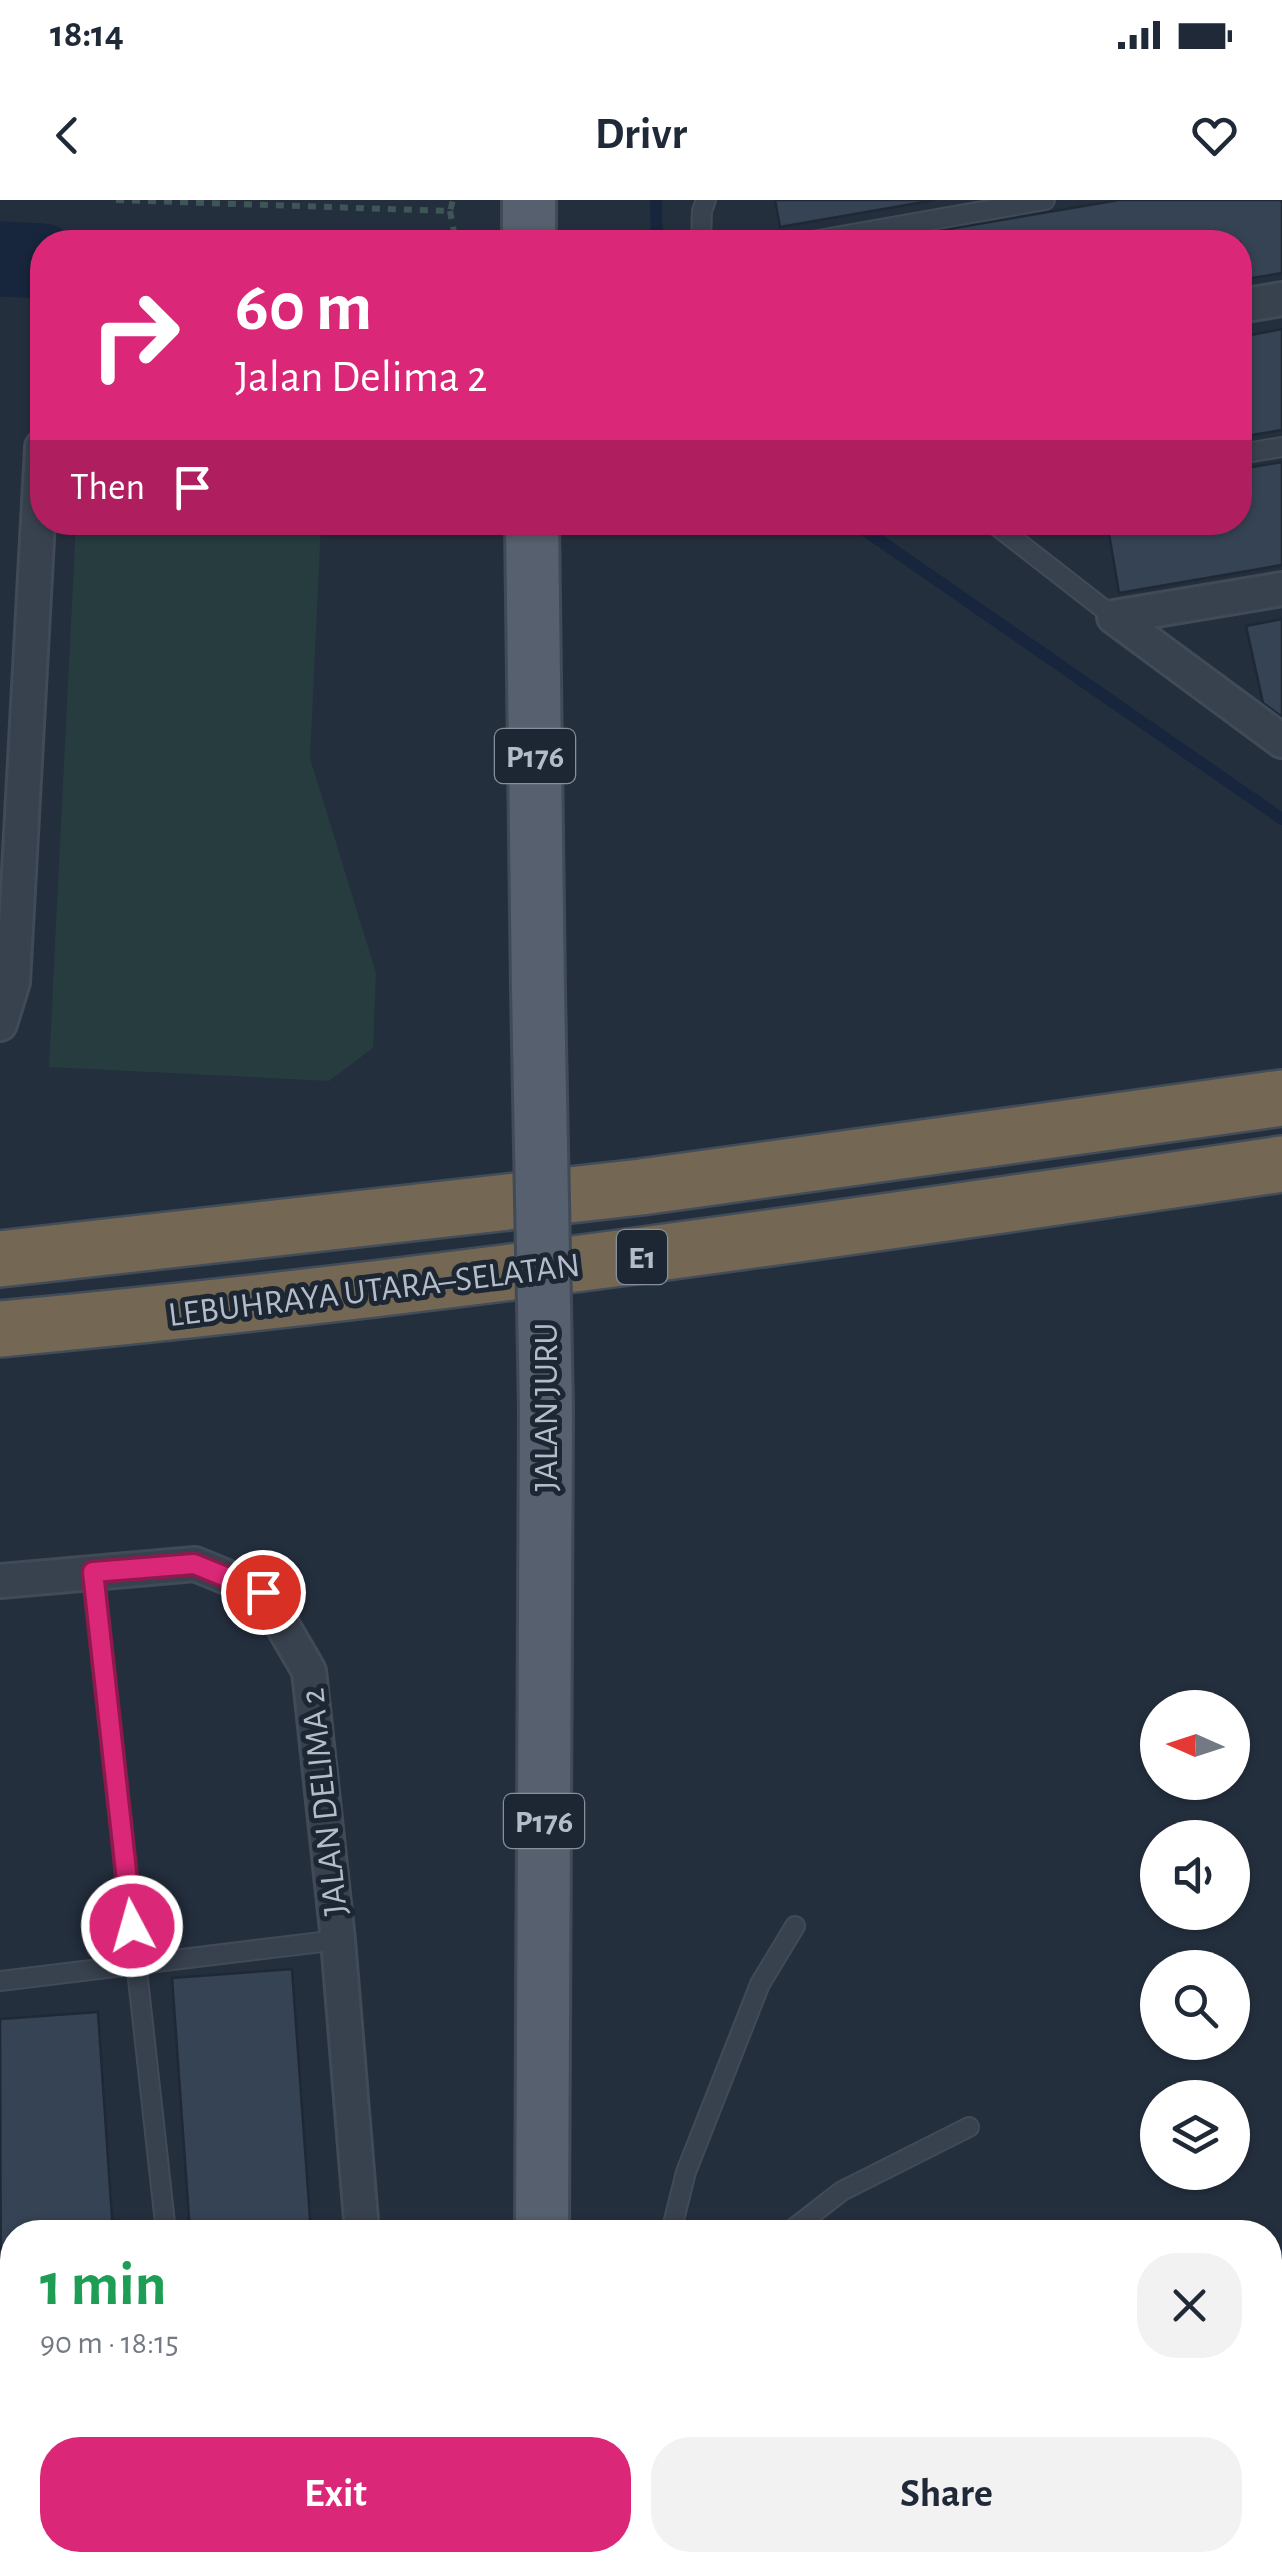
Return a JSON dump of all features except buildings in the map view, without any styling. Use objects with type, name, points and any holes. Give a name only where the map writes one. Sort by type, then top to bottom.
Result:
[{"type":"highway","name":"LEBUHRAYA UTARA–SELATAN","points":[[0,1259],[641,1186],[1282,1098]]},
{"type":"highway","name":"LEBUHRAYA UTARA–SELATAN","points":[[0,1329],[632,1259],[1282,1164]]},
{"type":"main road","points":[[529,200],[529,230]]},
{"type":"main road","name":"JALAN JURU","points":[[532,535],[546,1410],[542,2220]]},
{"type":"street","points":[[1252,304],[1282,299]]},
{"type":"street","points":[[0,1024],[13,982],[37,535]]},
{"type":"street","points":[[1114,617],[1282,589]]},
{"type":"street","points":[[1114,617],[1282,742]]},
{"type":"street","name":"JALAN DELIMA 2","points":[[0,1580],[194,1564],[263,1592],[309,1671],[338,1940],[361,2220]]},
{"type":"lane","points":[[701,230],[706,200]]},
{"type":"lane","points":[[875,230],[1045,200]]},
{"type":"lane","points":[[1252,452],[1282,447]]},
{"type":"lane","points":[[1009,535],[1114,617]]},
{"type":"lane","points":[[93,1572],[165,2220]]},
{"type":"lane","points":[[675,2220],[686,2172],[760,1984],[795,1926]]},
{"type":"lane","points":[[0,1982],[338,1940]]},
{"type":"lane","points":[[805,2220],[842,2190],[969,2127]]},
{"type":"path","points":[[116,200],[450,211]]},
{"type":"path","points":[[453,200],[450,211],[454,230]]},
{"type":"green space","points":[[75,535],[320,535],[310,758],[376,973],[373,1048],[329,1081],[49,1067]]},
{"type":"waterway","points":[[656,200],[657,230]]},
{"type":"waterway","points":[[0,259],[30,260]]},
{"type":"waterway","points":[[872,535],[1282,819]]},
{"type":"route","points":[[132,1926],[93,1572],[194,1564],[263,1592]]}]
